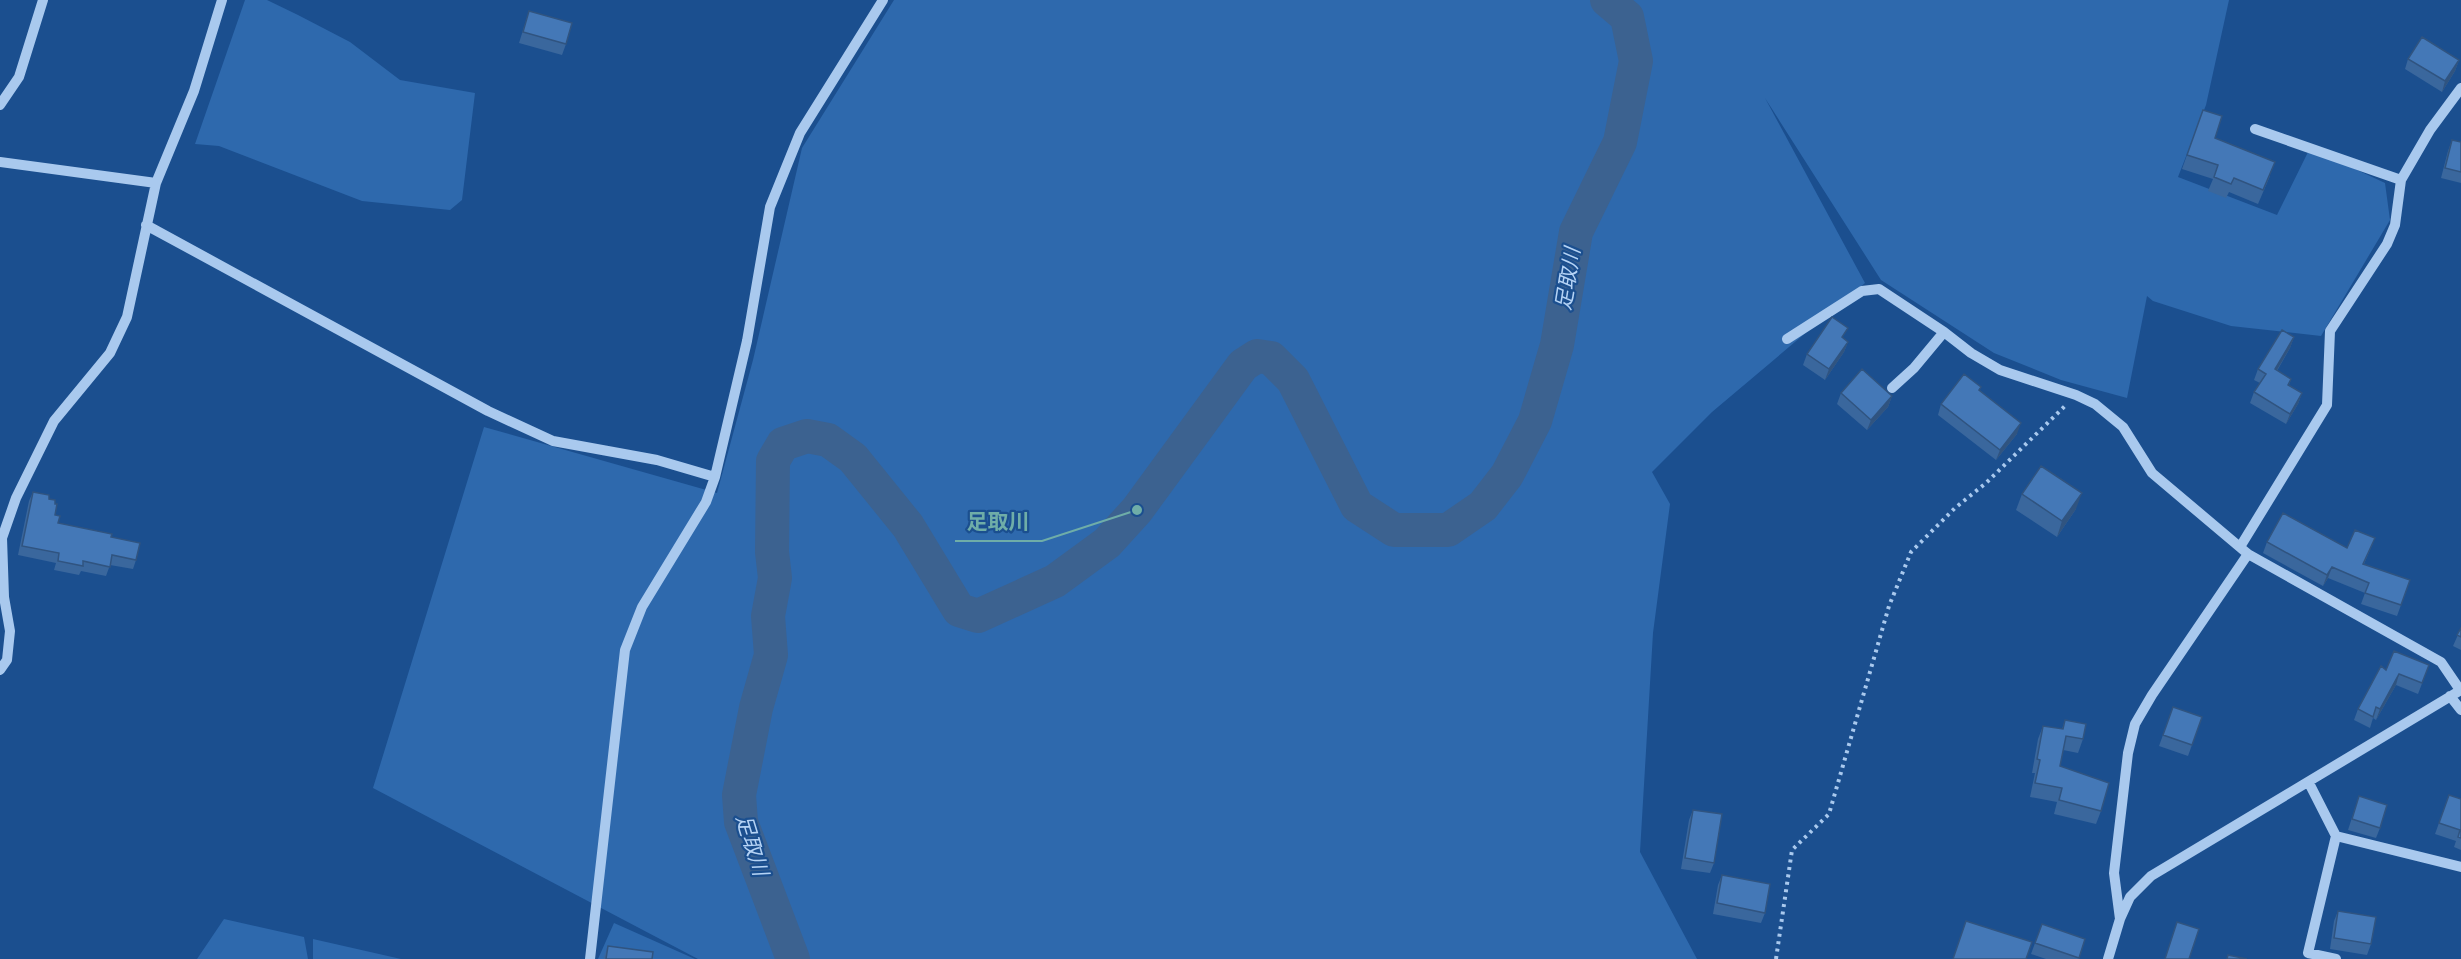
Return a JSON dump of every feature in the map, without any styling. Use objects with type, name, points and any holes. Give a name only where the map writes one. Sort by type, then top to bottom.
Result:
[{"type":"street","points":[[0,105],[19,77],[43,0]]},
{"type":"street","points":[[0,670],[7,660],[10,631],[4,597],[2,538],[16,498],[54,422],[110,353],[127,316],[156,183],[194,91],[222,0]]},
{"type":"street","points":[[590,959],[625,650],[642,607],[706,502],[715,477],[747,341],[770,207],[800,133],[884,0]]},
{"type":"street","points":[[2120,919],[2114,873],[2128,753],[2135,724],[2244,550],[2327,405],[2330,331],[2387,244],[2395,225],[2401,180],[2430,130],[2461,88]]},
{"type":"street","points":[[2255,129],[2401,180]]},
{"type":"street","points":[[0,162],[156,183]]},
{"type":"street","points":[[146,225],[488,411],[553,441],[657,460],[715,477]]},
{"type":"street","points":[[1787,339],[1862,291],[1879,289],[1944,332],[1971,353],[2000,370],[2076,394],[2095,405],[2123,427],[2152,473],[2244,550],[2441,662],[2461,690],[2151,876],[2130,897],[2120,919],[2108,959]]},
{"type":"street","points":[[1892,388],[1914,368],[1944,332]]},
{"type":"street","points":[[2450,696],[2461,710]]},
{"type":"street","points":[[2309,783],[2336,836],[2308,953],[2336,959]]},
{"type":"street","points":[[2336,836],[2461,867]]},
{"type":"path","points":[[1776,959],[1792,850],[1829,814],[1889,606],[1911,552],[1955,508],[1986,483],[2076,394]]},
{"type":"shaded area","points":[[245,0],[267,0],[298,15],[350,42],[400,80],[475,93],[462,200],[450,210],[362,201],[219,146],[195,144]]},
{"type":"shaded area","points":[[894,0],[2229,0],[2206,105],[2178,177],[2277,215],[2310,148],[2385,183],[2390,220],[2321,336],[2231,326],[2153,301],[2147,296],[2127,398],[2061,380],[1994,353],[1881,280],[1765,98],[1865,283],[1712,412],[1652,472],[1670,504],[1653,633],[1640,852],[1697,959],[698,959],[373,788],[484,427],[717,493],[753,360],[802,148]]},
{"type":"shaded area","points":[[224,919],[304,937],[308,959],[197,959]]},
{"type":"shaded area","points":[[614,923],[695,959],[598,959]]},
{"type":"shaded area","points":[[313,939],[401,959],[313,959]]},
{"type":"building","points":[[529,11],[572,23],[566,44],[523,32]]},
{"type":"building","points":[[2422,37],[2459,60],[2445,81],[2408,59]]},
{"type":"building","points":[[2203,110],[2222,116],[2215,138],[2275,162],[2263,190],[2234,178],[2231,184],[2214,177],[2218,165],[2187,155]]},
{"type":"building","points":[[2452,140],[2461,142],[2461,172],[2445,168]]},
{"type":"building","points":[[1832,317],[1848,328],[1842,337],[1848,342],[1829,369],[1807,354]]},
{"type":"building","points":[[2282,330],[2294,337],[2275,369],[2291,379],[2288,385],[2302,393],[2290,414],[2254,392],[2266,374],[2258,369]]},
{"type":"building","points":[[1862,369],[1892,396],[1871,420],[1841,393]]},
{"type":"building","points":[[1964,374],[1981,387],[1979,390],[2021,423],[2000,450],[1941,404]]},
{"type":"building","points":[[2041,466],[2082,493],[2062,521],[2022,494]]},
{"type":"building","points":[[33,492],[49,495],[49,499],[55,500],[57,504],[55,515],[60,516],[58,523],[112,534],[111,537],[140,543],[136,560],[112,555],[110,567],[83,561],[83,566],[58,561],[59,553],[22,546]]},
{"type":"building","points":[[2283,513],[2347,548],[2355,530],[2375,538],[2363,564],[2410,580],[2401,605],[2365,593],[2369,583],[2332,567],[2327,575],[2267,542]]},
{"type":"building","points":[[2394,651],[2429,665],[2422,683],[2399,674],[2380,709],[2376,707],[2373,717],[2358,709],[2381,666],[2386,670]]},
{"type":"building","points":[[2173,707],[2202,717],[2192,745],[2163,735]]},
{"type":"building","points":[[2065,720],[2086,724],[2083,739],[2066,736],[2060,766],[2109,783],[2101,811],[2059,800],[2062,788],[2035,783],[2043,726],[2063,729]]},
{"type":"building","points":[[2449,795],[2461,799],[2461,838],[2458,837],[2460,830],[2439,823]]},
{"type":"building","points":[[2359,796],[2387,805],[2380,828],[2352,819]]},
{"type":"building","points":[[1693,810],[1722,814],[1714,863],[1685,858]]},
{"type":"building","points":[[1722,875],[1770,884],[1765,913],[1717,903]]},
{"type":"building","points":[[2338,911],[2376,917],[2371,944],[2334,938]]},
{"type":"building","points":[[1966,921],[2032,942],[2026,959],[1953,959]]},
{"type":"building","points":[[2177,922],[2199,929],[2189,959],[2165,959]]},
{"type":"building","points":[[2042,924],[2085,939],[2079,958],[2035,943]]},
{"type":"building","points":[[608,946],[653,952],[652,959],[606,959]]},
{"type":"building","points":[[2228,955],[2247,959],[2227,959]]},
{"type":"waterway","name":"足取川","points":[[793,959],[741,822],[739,795],[756,708],[771,655],[768,616],[775,578],[772,552],[773,461],[783,444],[807,436],[828,440],[853,458],[908,526],[959,610],[978,616],[1055,581],[1107,543],[1137,510],[1243,365],[1257,356],[1271,358],[1293,380],[1357,506],[1394,530],[1448,530],[1483,506],[1507,475],[1535,421],[1557,345],[1576,232],[1620,142],[1636,61],[1627,17],[1607,0]]},
{"type":"place","name":"足取川","points":[[1137,510]]}]
